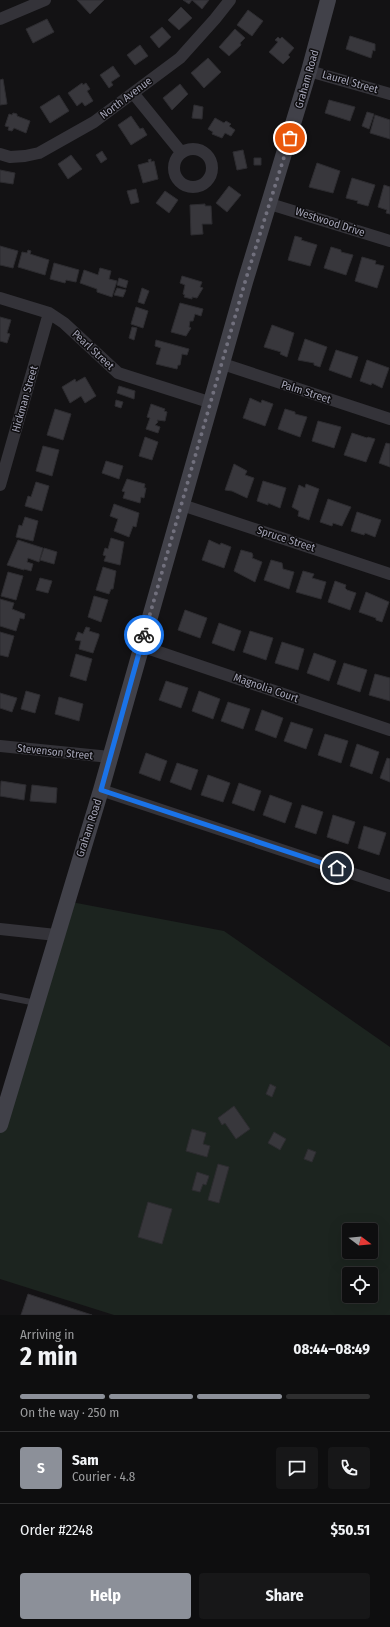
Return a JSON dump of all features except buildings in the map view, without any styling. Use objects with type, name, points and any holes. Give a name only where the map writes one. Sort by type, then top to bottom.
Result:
[{"type":"main road","name":"Graham Road","points":[[0,1125],[5,1090],[36,1003],[101,790],[141,646],[212,403],[245,282],[270,204],[328,0]]},
{"type":"street","points":[[0,19],[45,0]]},
{"type":"street","name":"North Avenue","points":[[0,154],[10,157],[39,153],[94,122],[180,58],[215,20],[230,0]]},
{"type":"street","name":"Laurel Street","points":[[309,71],[324,74],[390,94]]},
{"type":"street","points":[[133,92],[181,152]]},
{"type":"street","name":"Westwood Drive","points":[[270,204],[390,241]]},
{"type":"street","name":"Pearl Street","points":[[0,298],[49,313],[64,323],[118,372],[212,403]]},
{"type":"street","name":"Hickman Street","points":[[0,485],[3,464],[49,313]]},
{"type":"street","name":"Palm Street","points":[[223,364],[390,419]]},
{"type":"street","name":"Spruce Street","points":[[182,505],[390,574]]},
{"type":"street","name":"Magnolia Court","points":[[141,646],[390,730]]},
{"type":"street","name":"Stevenson Street","points":[[0,746],[110,757]]},
{"type":"street","points":[[101,790],[390,886]]},
{"type":"street","points":[[0,929],[56,935]]},
{"type":"lane","points":[[0,996],[36,1003]]},
{"type":"shaded area","points":[[66,901],[224,931],[390,1047],[390,1315],[114,1315],[0,1279],[0,1127]]},
{"type":"way so far","points":[[144,635],[212,403],[245,282],[290,138]]},
{"type":"route","points":[[144,635],[101,790],[337,868]]}]
